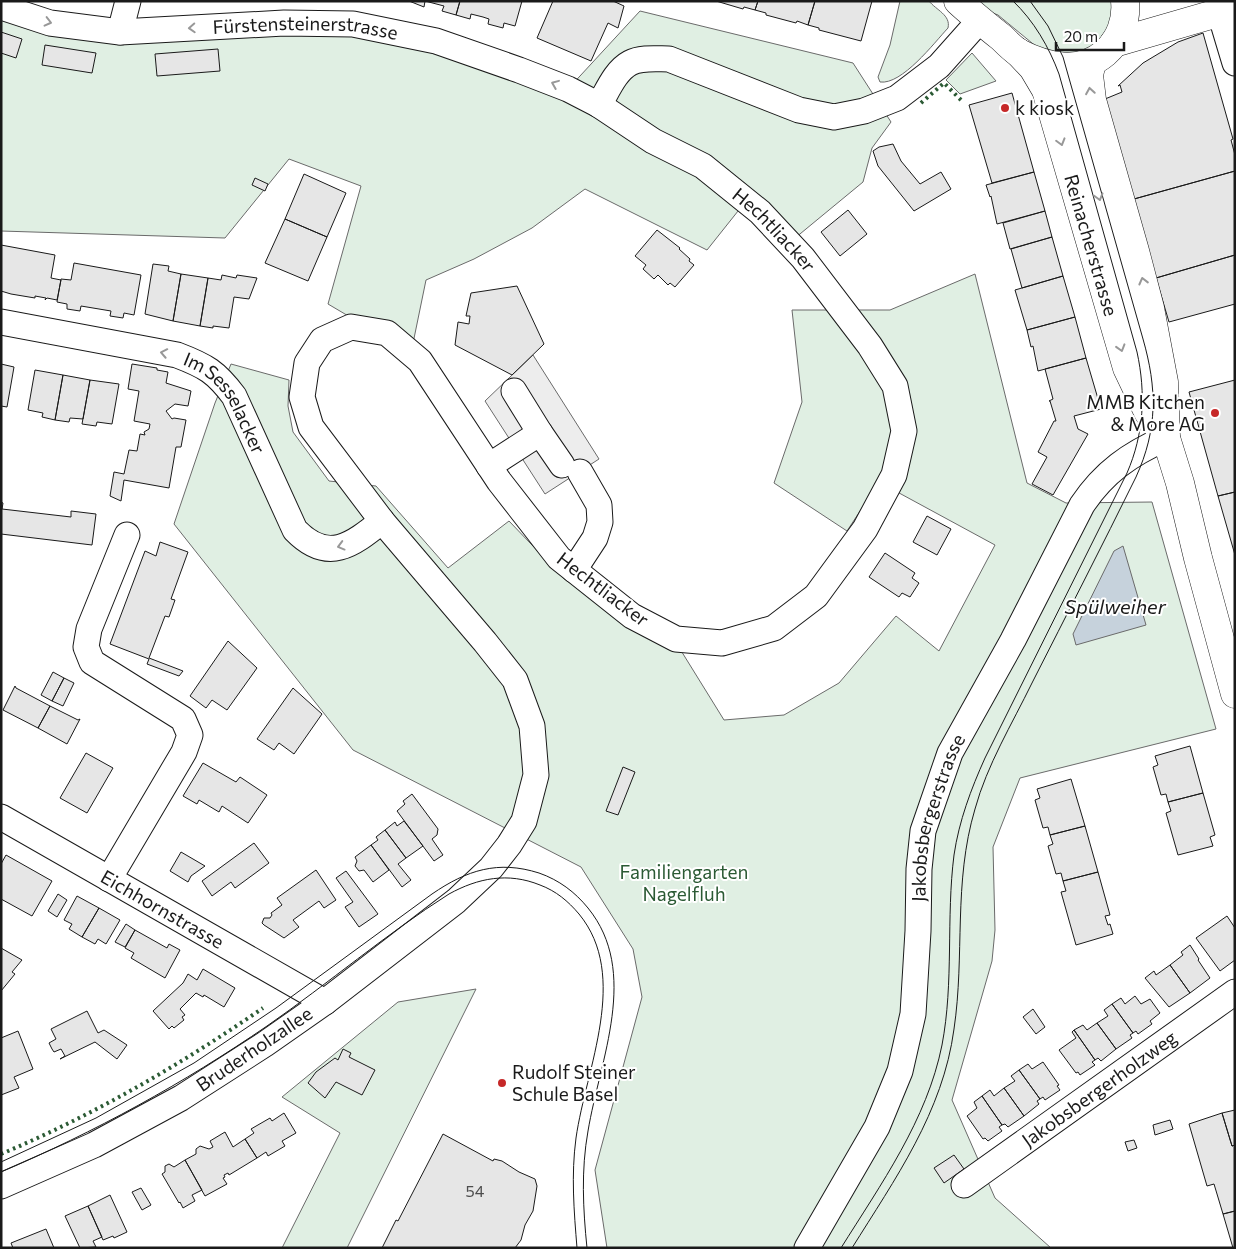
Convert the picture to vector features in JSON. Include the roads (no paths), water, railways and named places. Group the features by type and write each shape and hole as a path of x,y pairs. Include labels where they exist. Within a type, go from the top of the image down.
{"main road":[{"path":"958,1 1018,52 1061,66 1079,67 1092,62 1107,52 1114,43 1124,22 1125,1"},
{"path":"1114,43 1224,7"},
{"name":"Reinacherstrasse","path":"1018,52 1033,68 1046,90 1127,368 1148,412 1166,438"},
{"name":"Reinacherstrasse","path":"1092,62 1089,75 1092,100 1135,251 1159,355 1164,382 1166,438 1180,483 1202,575 1235,694"}],"street":[{"path":"120,32 128,1"},
{"name":"Fürstensteinerstrasse","path":"1,7 50,23 120,32 284,23 353,24 436,41 568,89 599,105"},
{"path":"1224,7 1235,63"},
{"path":"599,105 617,75 629,63 647,58 669,59 799,110 834,117 864,111 897,98 939,66 980,20"},
{"path":"1061,66 1140,345 1147,377 1148,412"},
{"name":"Hechtliacker","path":"484,876 509,845 524,821 536,775 532,726 515,680 382,521 311,427 302,397 307,363 322,340 351,327 387,333 420,361 489,466 564,562 632,616 676,639 722,643 774,628 816,596 865,529 894,475 904,431 895,386 870,346 803,258 760,212 703,166 652,141 599,105"},
{"name":"Im Sesselacker","path":"1,322 177,355 202,364 221,379 234,396 295,530 306,541 326,549 343,547 360,538 382,521"},
{"path":"514,391 540,433 570,472 599,505 600,522 595,538 564,562"},
{"path":"489,466 540,433"},
{"name":"Jakobsbergerstrasse","path":"807,1248 877,1127 900,1072 913,1014 918,930 919,869 923,831 950,753 1013,640 1082,505 1092,490 1108,473 1135,453 1166,438"},
{"path":"109,879 184,752 190,735 183,718 92,662 86,647 89,629 127,535"},
{"name":"Eichhornstrasse","path":"1,817 325,1002"},
{"name":"Bruderholzallee","path":"1,1186 94,1145 181,1098 265,1044 325,1002 456,901 484,876"},
{"name":"Jakobsbergerholzweg","path":"964,1186 1235,992"}],"water":[{"name":"Spülweiher","path":"1123,546 1146,625 1076,645 1073,634 1114,551"}],"tram line":[{"path":"841,1248 901,1151 926,1099 935,1073 946,1021 950,902 954,855 970,793 985,758 1127,473 1133,458 1140,428 1142,383 1137,352 1059,74 1051,54 1040,35 1028,17 1013,1"},
{"path":"852,1248 915,1144 939,1089 948,1059 957,1001 964,864 968,837 980,793 1001,745 1136,477 1152,425 1153,392 1148,357 1063,57 1048,26 1030,1"},
{"path":"1,1162 96,1118 194,1063 276,1008 445,886 470,873 483,870 510,867 524,869 553,879 566,887 583,902 603,933 612,960 614,988 612,1017 588,1131 584,1160 587,1248"},
{"path":"1,1172 105,1123 204,1067 267,1026 403,925 449,894 460,888 482,881 505,878 516,879 546,887 571,905 579,914 594,939 601,965 603,994 600,1023 574,1152 577,1248"}],"place":[{"name":"k kiosk","path":"1005,108"},
{"name":"MMB Kitchen & More AG","path":"1215,413"},
{"name":"Rudolf Steiner Schule Basel","path":"502,1083"}],"park label":[{"name":"Familiengarten Nagelfluh","path":"684,883"}]}
